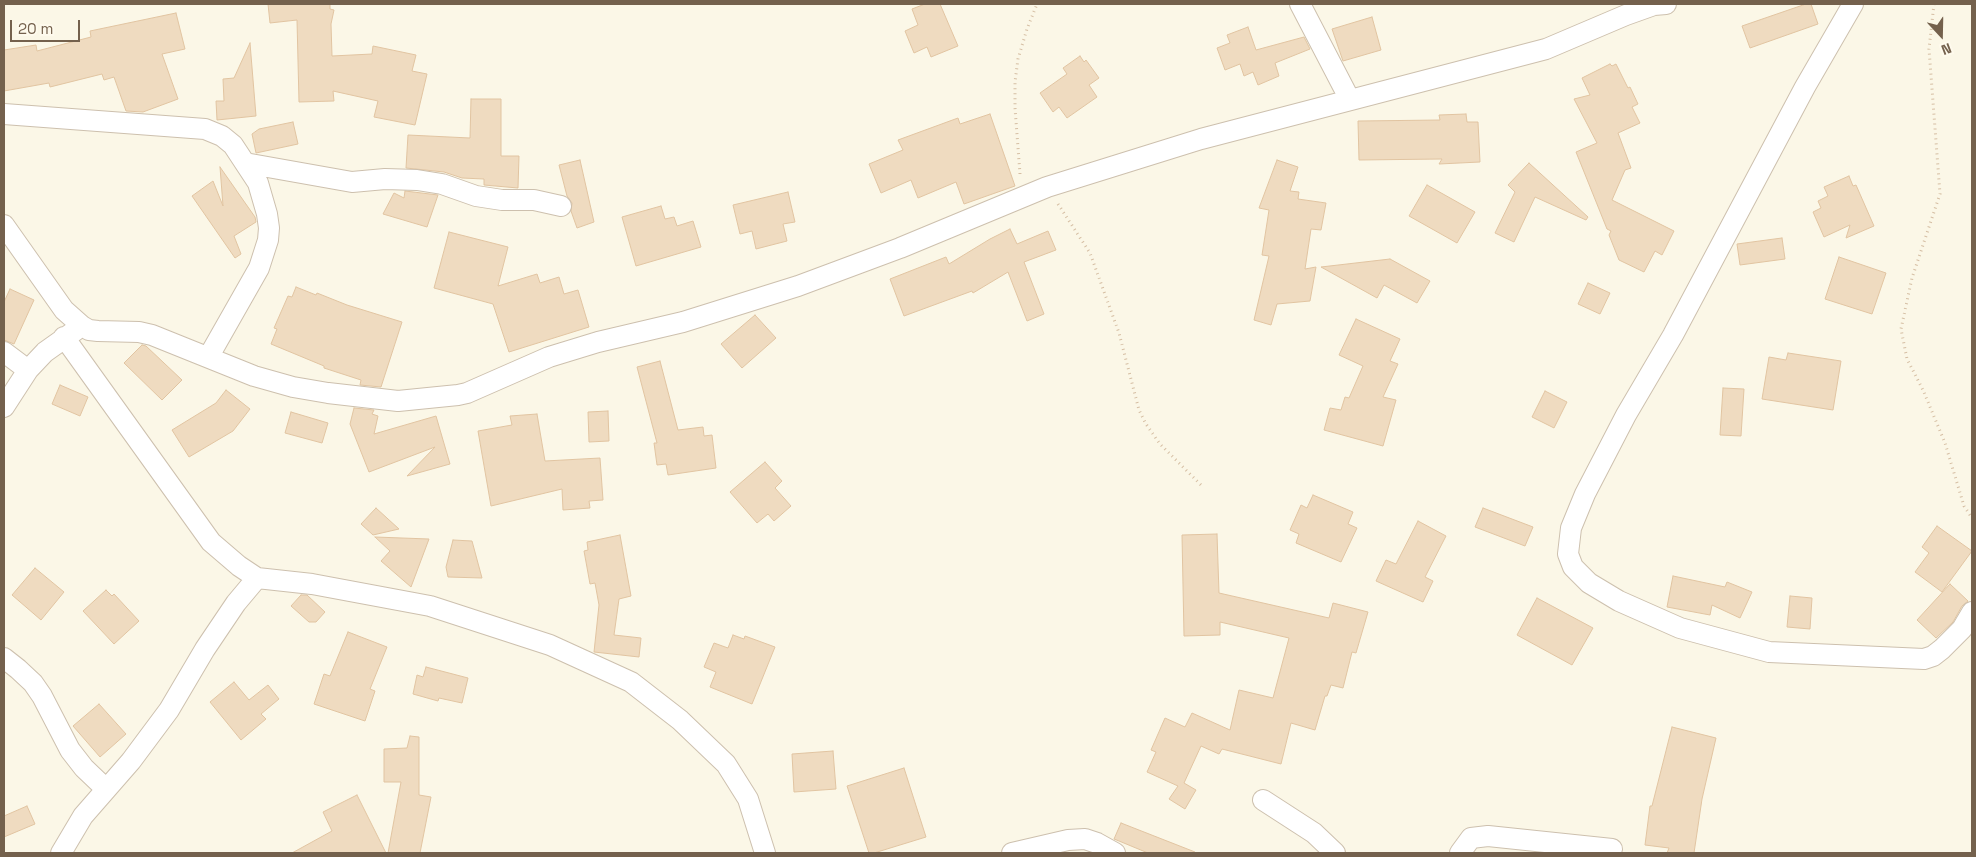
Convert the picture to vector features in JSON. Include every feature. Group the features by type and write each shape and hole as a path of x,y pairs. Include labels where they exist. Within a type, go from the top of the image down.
{"street":[{"path":"1300,4 1350,100"},
{"path":"4,225 64,310 82,326 98,331 139,332 152,335 210,356 254,376 293,387 398,401 458,395 549,357 598,342 683,322 798,286 900,248 1047,187 1200,139 1546,48 1657,4"},
{"path":"1853,4 1805,87 1585,494 1571,528 1568,554 1573,566 1589,583 1619,601 1680,628 1769,652 1924,659 1933,656 1942,649 1962,629 1972,612"},
{"path":"4,114 205,129 222,136 233,145 258,183 267,214 268,240 260,268 210,356"},
{"path":"245,162 352,182 385,179 417,180 442,184 476,196 502,200 534,200 561,206"},
{"path":"4,407 28,370 45,352 82,326"},
{"path":"64,337 211,542 239,566 257,578 312,584 430,606 550,645 631,682 680,720 726,764 748,799 764,853"},
{"path":"4,352 28,370"},
{"path":"61,853 83,816 131,760 169,710 204,649 236,603 257,578"},
{"path":"4,658 33,683 42,696 70,750 84,768 106,789"},
{"path":"1263,800 1314,833 1334,853"},
{"path":"1460,853 1471,838 1488,836 1612,849"},
{"path":"1012,853 1068,840 1085,839 1115,853"}],"path":[{"path":"1022,198 1015,108 1015,82 1018,59 1027,29 1038,4"},
{"path":"1934,4 1929,49 1940,194 1912,278 1902,329 1908,359 1945,443 1964,506 1972,518"},
{"path":"1047,187 1090,253 1119,334 1139,410 1146,424 1160,444 1203,487"}],"building":[{"path":"268,4 330,4 330,9 334,10 331,24 332,56 372,54 373,46 416,55 412,71 427,74 415,125 374,117 378,101 333,91 334,101 299,102 297,20 270,23"},
{"path":"925,4 940,4 958,46 931,57 927,47 914,53 905,31 918,25 912,9"},
{"path":"1806,4 1811,4 1818,24 1750,48 1742,26"},
{"path":"176,13 185,49 162,54 178,99 143,112 126,111 114,77 104,80 102,74 50,87 49,83 4,91 4,50 36,45 37,51 91,37 90,31"},
{"path":"1372,17 1381,50 1343,61 1332,29"},
{"path":"1248,27 1256,50 1304,37 1310,49 1275,63 1279,76 1258,85 1253,72 1244,76 1240,64 1225,70 1217,48 1230,43 1227,35"},
{"path":"250,43 256,116 217,120 216,101 224,101 223,79 234,78"},
{"path":"1080,56 1084,62 1086,60 1099,78 1089,85 1097,97 1067,118 1059,107 1053,112 1040,93 1067,74 1063,68"},
{"path":"1610,64 1612,66 1616,64 1628,88 1630,87 1638,104 1632,107 1640,123 1618,133 1631,168 1625,170 1612,200 1674,231 1662,255 1655,251 1644,272 1619,260 1609,235 1611,231 1607,229 1576,152 1597,143 1574,99 1590,95 1582,78"},
{"path":"471,99 501,99 501,156 519,156 518,188 484,185 484,179 462,178 444,172 406,168 408,135 470,138"},
{"path":"990,114 1015,186 964,204 956,182 918,198 911,180 881,193 869,164 903,150 898,140 958,118 960,124"},
{"path":"1466,114 1467,122 1478,122 1480,162 1439,164 1442,159 1359,160 1358,121 1440,120 1439,115"},
{"path":"293,122 298,144 256,153 252,134 259,129"},
{"path":"580,160 594,222 577,228 571,211 572,203 567,196 559,165"},
{"path":"1277,160 1298,167 1290,191 1299,192 1298,199 1326,203 1321,230 1311,229 1305,269 1316,267 1310,301 1277,304 1271,325 1254,320 1269,256 1262,255 1269,210 1259,208"},
{"path":"1529,163 1588,217 1586,220 1535,197 1514,242 1495,233 1515,192 1508,185"},
{"path":"220,167 255,217 256,222 234,236 241,254 235,258 192,196 213,181 223,206"},
{"path":"1849,176 1853,186 1856,185 1874,226 1846,238 1850,225 1824,237 1813,212 1821,208 1818,201 1828,196 1824,187"},
{"path":"1427,185 1475,212 1457,243 1409,216"},
{"path":"405,191 438,195 427,227 383,214 394,193 404,198"},
{"path":"788,192 795,222 783,224 787,241 756,249 752,231 740,234 733,205"},
{"path":"661,206 665,219 674,217 677,226 693,221 701,247 636,266 622,217"},
{"path":"1010,229 1017,244 1048,231 1056,250 1024,262 1044,314 1027,321 1008,272 973,293 972,291 904,316 890,279 946,257 949,264"},
{"path":"449,232 508,247 498,286 537,274 540,283 559,277 564,294 578,290 589,327 509,352 493,304 434,288"},
{"path":"1782,238 1785,259 1740,265 1737,244"},
{"path":"1839,257 1886,273 1872,314 1825,299"},
{"path":"1390,259 1430,281 1417,303 1384,285 1377,298 1321,267"},
{"path":"1588,283 1610,293 1600,314 1578,304"},
{"path":"296,287 402,322 381,387 360,385 361,380 324,368 324,366 271,344 277,329 274,328 288,296 292,297"},
{"path":"10,289 34,300 14,344 4,340 4,302"},
{"path":"755,315 776,338 742,368 721,344"},
{"path":"1356,319 1400,339 1390,361 1398,364 1383,397 1396,400 1383,446 1324,430 1330,408 1341,410 1345,397 1349,398 1363,366 1339,355"},
{"path":"142,345 146,346 182,380 162,400 124,363"},
{"path":"1788,353 1841,361 1833,410 1762,399 1769,357 1786,360"},
{"path":"660,361 678,430 703,427 704,436 712,435 716,468 668,475 666,464 657,465 654,443 657,443 637,367"},
{"path":"60,385 88,397 80,416 52,404"},
{"path":"1723,388 1744,389 1741,436 1720,435"},
{"path":"226,390 250,409 233,431 189,457 172,430 216,403"},
{"path":"1545,391 1567,402 1554,428 1532,417"},
{"path":"354,408 374,410 372,414 378,416 374,434 436,416 450,464 407,476 435,447 369,472 350,424"},
{"path":"608,411 609,441 589,442 588,412"},
{"path":"291,412 328,423 322,443 285,433"},
{"path":"537,414 545,461 600,458 603,500 589,501 590,508 563,510 562,489 491,506 478,431 512,425 510,416"},
{"path":"765,462 782,481 775,488 791,506 774,521 768,514 757,523 730,492"},
{"path":"1313,495 1353,512 1348,524 1357,528 1341,562 1296,543 1299,534 1290,530 1301,505 1307,508"},
{"path":"376,508 399,529 373,535 361,524"},
{"path":"1483,508 1533,527 1525,546 1475,527"},
{"path":"1418,521 1446,536 1425,577 1433,581 1423,602 1376,581 1386,560 1396,564"},
{"path":"1937,526 1972,551 1942,592 1915,572 1929,553 1922,547"},
{"path":"1217,534 1219,593 1329,618 1333,603 1368,612 1356,653 1352,652 1343,688 1331,685 1327,696 1325,696 1315,730 1291,723 1281,764 1222,749 1219,754 1201,746 1184,783 1196,790 1185,809 1169,799 1178,786 1147,772 1156,752 1151,750 1165,718 1185,727 1192,713 1230,730 1239,690 1273,698 1289,638 1220,622 1220,635 1184,636 1182,535"},
{"path":"620,535 631,596 619,599 614,635 641,638 639,657 594,652 599,605 595,583 590,584 584,551 588,550 587,542"},
{"path":"375,537 429,539 411,587 381,561 390,551"},
{"path":"453,540 472,541 482,578 448,577 446,567"},
{"path":"35,568 64,592 41,620 12,595"},
{"path":"1673,576 1725,587 1727,582 1752,592 1740,618 1712,605 1710,615 1667,607"},
{"path":"1950,584 1968,601 1962,606 1953,622 1936,638 1917,620"},
{"path":"106,590 112,596 114,594 139,621 114,644 83,611"},
{"path":"301,595 307,595 325,612 316,622 309,622 291,606"},
{"path":"1790,596 1812,598 1810,629 1787,627"},
{"path":"1537,598 1593,628 1572,665 1517,635"},
{"path":"348,632 387,647 370,689 375,691 365,721 314,704 324,674 330,676"},
{"path":"733,635 744,639 745,636 775,647 752,704 710,687 716,672 704,667 714,643 728,648"},
{"path":"426,667 468,678 462,703 439,698 438,701 413,694 417,675 423,677"},
{"path":"234,682 249,700 268,685 279,699 261,714 266,719 241,740 210,702"},
{"path":"99,704 126,734 100,757 73,726"},
{"path":"1672,727 1716,738 1702,799 1694,853 1667,853 1669,848 1645,845 1650,806 1652,806"},
{"path":"410,736 419,737 419,795 431,797 420,853 388,853 401,782 384,782 384,749 407,748"},
{"path":"833,751 836,789 794,792 792,754"},
{"path":"904,768 926,837 869,853 847,786"},
{"path":"357,795 386,853 292,853 332,831 323,812"},
{"path":"27,806 35,824 4,837 4,816"},
{"path":"1121,823 1195,852 1148,853 1114,839"}]}
